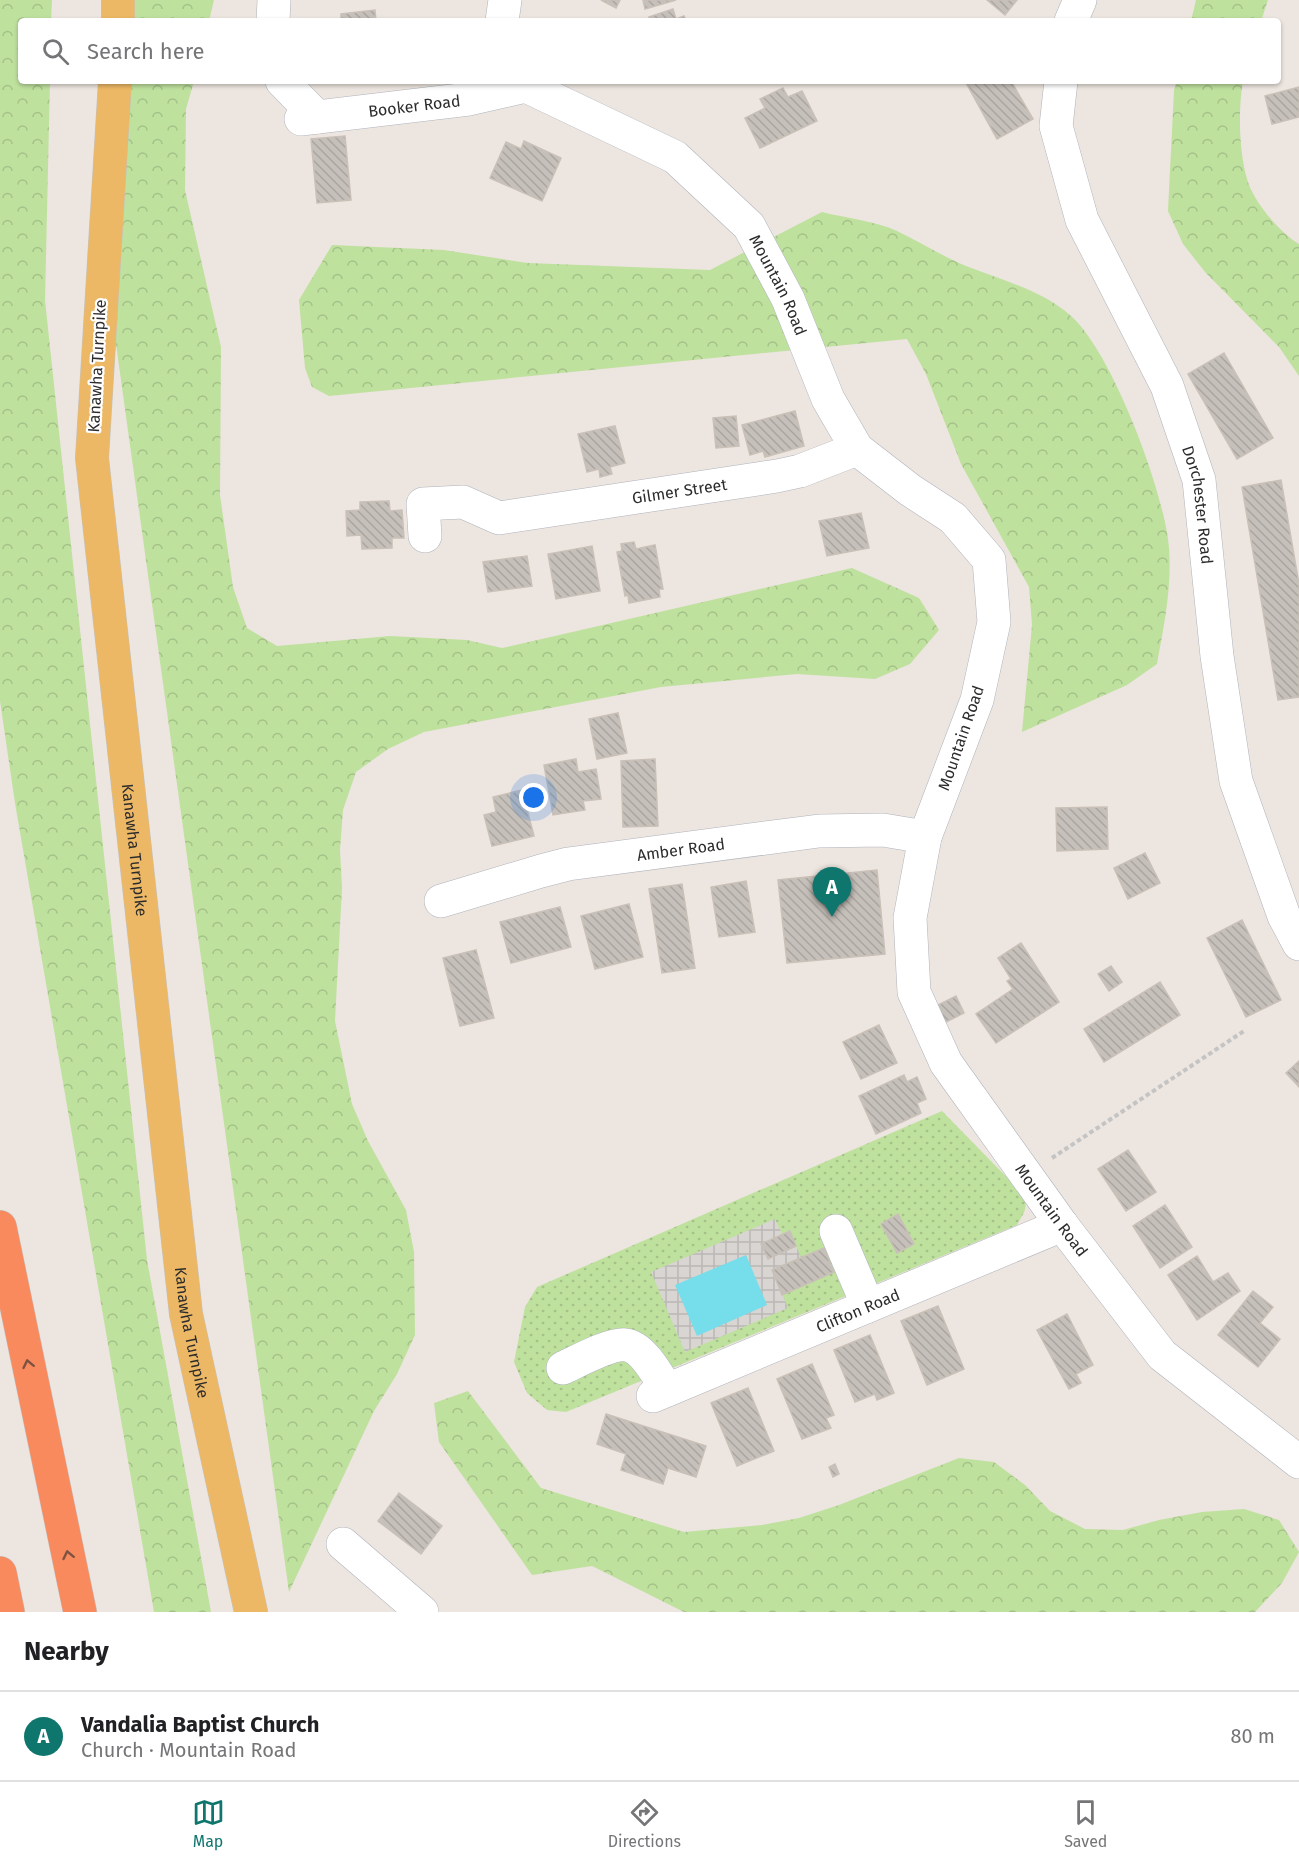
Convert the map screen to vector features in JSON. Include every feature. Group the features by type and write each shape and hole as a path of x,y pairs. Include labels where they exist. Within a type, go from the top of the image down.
{"highway":[{"path":"0,1227 80,1612"},
{"path":"0,1573 8,1612"}],"main road":[{"path":"118,0 118,18"},
{"name":"Kanawha Turnpike","path":"115,84 92,458 186,1314 251,1612"}],"street":[{"path":"273,18 274,0"},
{"path":"503,18 506,0"},
{"path":"1072,18 1080,0"},
{"name":"Booker Road","path":"284,84 309,118 469,99 524,84"},
{"name":"Mountain Road","path":"524,84 675,157 749,226 788,299 828,399 857,449 910,490 952,518 989,560 994,622 977,700 925,837 910,918 914,992 946,1063 1062,1225 1162,1355 1299,1462"},
{"name":"Dorchester Road","path":"1061,84 1056,126 1082,220 1167,386 1199,480 1217,656 1236,781 1284,916 1299,944"},
{"name":"Gilmer Street","path":"425,536 423,504 463,502 499,518 777,476 800,471 857,449"},
{"name":"Amber Road","path":"441,901 568,864 808,832 883,830 925,837"},
{"name":"Clifton Road","path":"563,1368 615,1346 627,1345 638,1351 655,1370 660,1393 1062,1225"},
{"path":"836,1231 868,1306"},
{"path":"342,1544 422,1612"}],"path":[{"path":"1026,1175 1244,1030"}],"green space":[{"path":"0,0 52,0 51,18 18,18 18,84 50,84 45,300 147,1260 211,1612 154,1612 15,803 0,701"},
{"path":"133,0 214,0 210,18 132,18"},
{"path":"1196,0 1268,0 1262,18 1192,18"},
{"path":"128,84 193,84 186,109 185,190 221,347 220,495 233,587 247,628 277,646 390,636 467,640 502,648 852,568 919,598 939,630 910,664 875,679 797,674 661,687 424,732 388,749 356,772 343,810 340,850 342,888 335,1021 352,1104 368,1141 406,1210 414,1252 415,1335 397,1374 374,1411 289,1592 115,337"},
{"path":"1176,84 1243,84 1240,130 1242,156 1250,188 1268,215 1283,232 1299,244 1299,376 1279,347 1205,272 1183,244 1168,211"},
{"path":"822,212 889,228 966,266 1034,292 1060,307 1087,334 1103,360 1134,425 1158,494 1169,548 1170,563 1165,621 1157,664 1127,685 1022,732 1032,625 1029,587 961,464 926,374 907,339 329,396 312,387 305,368 299,300 332,245 444,250 528,263 710,270"},
{"path":"942,1111 1025,1196 1025,1208 1017,1225 566,1412 547,1410 527,1393 514,1362 525,1307 537,1287"},
{"path":"468,1391 541,1488 684,1532 762,1525 799,1518 839,1505 959,1458 994,1462 1025,1485 1050,1511 1085,1529 1123,1530 1202,1512 1244,1509 1279,1520 1299,1552 1282,1583 1255,1612 684,1612 592,1566 532,1575 439,1442 434,1403"}],"shaded area":[{"path":"775,1219 782,1234 762,1244 768,1258 796,1246 801,1257 772,1270 788,1308 685,1352 651,1272"}],"water":[{"path":"746,1255 767,1305 697,1336 675,1285"}],"building":[{"path":"601,0 620,0 616,8"},
{"path":"643,0 676,0 645,9"},
{"path":"987,0 1017,0 1005,15"},
{"path":"673,9 676,18 649,18"},
{"path":"375,10 376,18 341,18 341,14"},
{"path":"967,84 1013,84 1033,119 997,139"},
{"path":"1299,87 1299,117 1272,124 1265,96"},
{"path":"783,88 788,97 802,91 817,121 760,148 745,118 765,108 760,99"},
{"path":"345,136 351,200 317,203 311,139"},
{"path":"524,141 561,158 542,201 490,178 506,142 521,149"},
{"path":"1224,353 1273,438 1237,459 1188,374"},
{"path":"795,411 804,446 765,457 763,451 750,455 742,425"},
{"path":"736,416 739,446 716,448 713,418"},
{"path":"615,426 625,463 610,467 612,474 600,477 599,469 587,472 578,434"},
{"path":"1281,480 1299,584 1299,697 1278,700 1242,487"},
{"path":"389,501 390,511 402,510 404,538 392,538 392,548 362,549 361,535 347,536 346,511 360,510 360,502"},
{"path":"861,513 869,548 827,556 819,521"},
{"path":"634,542 636,549 655,545 663,589 659,589 660,597 629,603 628,595 625,596 617,552 622,551 621,544"},
{"path":"592,546 600,591 556,599 548,554"},
{"path":"527,556 532,586 488,592 483,562"},
{"path":"618,713 627,753 597,759 589,719"},
{"path":"576,759 578,772 596,769 601,799 583,801 585,810 553,815 544,765"},
{"path":"655,759 658,826 623,827 621,761"},
{"path":"522,790 534,836 492,846 484,815 496,812 493,797"},
{"path":"1107,807 1108,849 1057,851 1056,808"},
{"path":"1145,853 1160,883 1128,899 1114,868"},
{"path":"877,870 885,954 787,963 778,880"},
{"path":"746,881 755,932 719,937 711,887"},
{"path":"682,884 695,968 662,973 649,889"},
{"path":"629,904 643,957 595,969 581,916"},
{"path":"560,907 571,947 511,963 500,922"},
{"path":"1242,920 1281,1000 1246,1017 1207,938"},
{"path":"1021,943 1059,1002 996,1043 976,1014 1013,989 1007,981 1011,979 998,958"},
{"path":"476,950 494,1018 460,1026 443,958"},
{"path":"1111,966 1122,982 1109,991 1098,974"},
{"path":"1160,982 1180,1015 1104,1062 1084,1029"},
{"path":"956,996 964,1013 940,1025 932,1008"},
{"path":"879,1025 897,1063 861,1079 843,1042"},
{"path":"1299,1061 1299,1087 1286,1073"},
{"path":"904,1075 907,1082 917,1077 926,1099 917,1103 921,1113 876,1134 859,1096"},
{"path":"1128,1150 1156,1192 1126,1211 1098,1169"},
{"path":"1165,1205 1192,1247 1160,1268 1133,1226"},
{"path":"898,1214 914,1244 897,1253 881,1224"},
{"path":"790,1231 796,1246 768,1259 761,1244"},
{"path":"824,1248 834,1272 782,1295 772,1270"},
{"path":"1197,1256 1213,1282 1228,1273 1240,1291 1197,1320 1168,1275"},
{"path":"1253,1291 1273,1307 1260,1323 1280,1339 1258,1367 1218,1335"},
{"path":"938,1306 964,1369 927,1385 901,1321"},
{"path":"1067,1314 1093,1365 1076,1374 1081,1383 1069,1389 1037,1330"},
{"path":"870,1335 894,1393 877,1400 875,1394 855,1402 834,1350"},
{"path":"812,1364 834,1415 826,1418 831,1428 802,1439 777,1379"},
{"path":"748,1388 774,1451 737,1466 711,1403"},
{"path":"606,1414 706,1446 696,1477 668,1468 663,1484 621,1470 626,1454 597,1444"},
{"path":"835,1464 839,1474 833,1477 829,1467"},
{"path":"399,1493 442,1526 421,1554 378,1521"}],"place":[{"name":"Vandalia Baptist Church","path":"832,917"}]}
